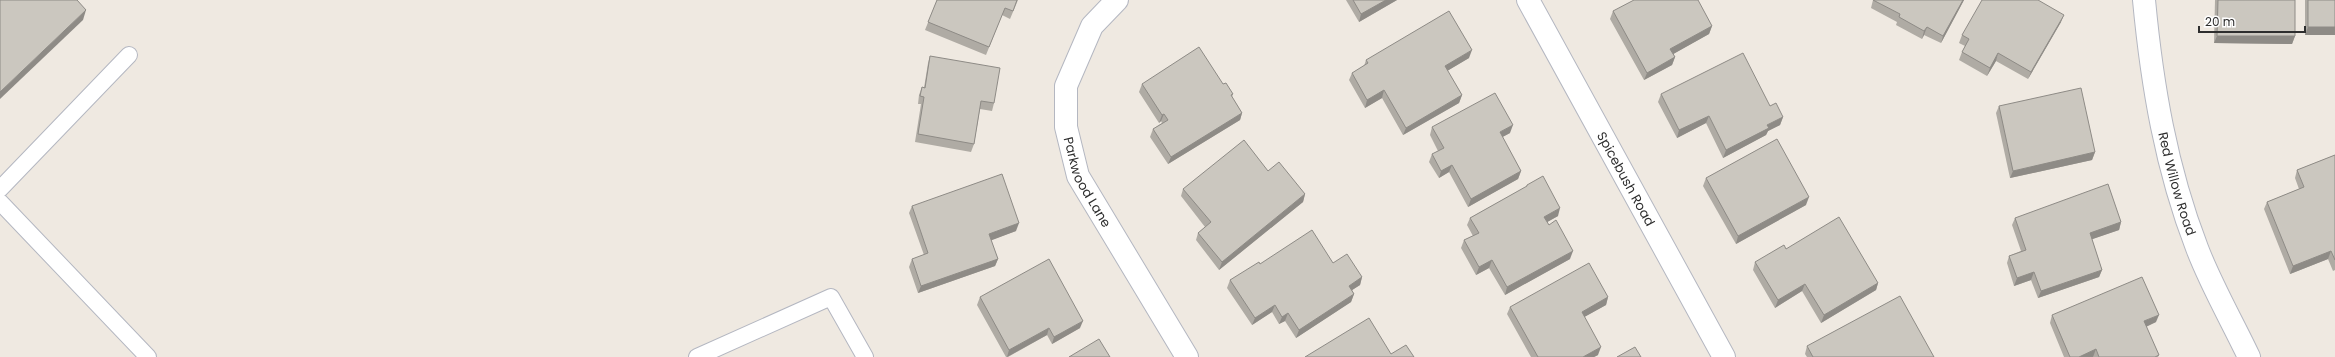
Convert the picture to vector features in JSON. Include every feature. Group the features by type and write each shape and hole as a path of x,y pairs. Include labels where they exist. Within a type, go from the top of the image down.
{"street":[{"name":"Parkwood Lane","path":"1117,0 1092,26 1066,86 1066,127 1078,176 1188,357"},
{"name":"Spicebush Road","path":"1528,0 1724,357"},
{"name":"Red Willow Road","path":"2144,0 2150,58 2165,149 2197,248 2249,357"}],"lane":[{"path":"0,189 129,55"},
{"path":"0,202 148,357"},
{"path":"697,357 831,297 865,357"}],"building":[{"path":"0,0 77,0 86,10 0,92"},
{"path":"937,0 1017,0 1013,11 1005,8 989,47 928,22"},
{"path":"1353,0 1386,0 1361,14"},
{"path":"1634,0 1698,0 1712,26 1670,49 1675,57 1647,73 1613,11"},
{"path":"1873,0 1963,0 1943,36 1927,27 1924,31 1899,17 1900,14"},
{"path":"1982,0 2038,0 2064,15 2031,72 1998,53 1990,68 1962,52 1969,39 1962,35"},
{"path":"2218,0 2295,0 2295,36 2217,36"},
{"path":"2308,0 2335,0 2335,27 2308,27"},
{"path":"1449,11 1472,50 1445,66 1462,95 1406,128 1384,90 1367,100 1352,73 1368,63 1366,60"},
{"path":"1199,47 1223,84 1226,83 1233,94 1231,95 1242,113 1171,157 1153,129 1168,120 1164,114 1162,115 1142,84"},
{"path":"1743,53 1770,106 1776,103 1783,117 1767,125 1769,128 1726,150 1709,116 1679,130 1661,94"},
{"path":"930,56 1000,68 994,103 981,101 974,144 918,134 924,97 920,96 922,87 925,88"},
{"path":"2081,88 2095,152 2013,171 1999,106"},
{"path":"1495,93 1513,125 1500,132 1521,171 1471,199 1452,165 1441,171 1432,154 1444,148 1432,127"},
{"path":"1777,139 1809,197 1738,236 1706,178"},
{"path":"1244,140 1268,171 1279,162 1305,194 1222,262 1198,233 1211,222 1183,189"},
{"path":"2335,155 2335,260 2331,251 2293,266 2267,202 2304,187 2297,170"},
{"path":"1002,174 1019,223 989,234 998,259 921,286 912,259 928,253 912,206"},
{"path":"1543,176 1560,208 1544,217 1549,225 1556,220 1573,251 1507,287 1492,260 1479,267 1464,240 1479,233 1470,218"},
{"path":"2108,184 2121,222 2090,233 2102,270 2041,291 2034,272 2017,278 2009,256 2026,250 2015,218"},
{"path":"1839,217 1878,283 1824,315 1805,284 1778,300 1755,262 1784,245 1786,249"},
{"path":"1312,230 1333,263 1347,254 1362,277 1349,286 1354,294 1299,330 1288,313 1282,317 1275,305 1255,318 1230,280 1259,262 1260,264"},
{"path":"1049,259 1083,321 1054,337 1049,328 1009,350 980,297"},
{"path":"1589,263 1608,297 1582,312 1601,347 1583,357 1538,357 1510,307"},
{"path":"2142,277 2159,315 2144,321 2159,355 2155,357 2099,357 2096,349 2079,357 2070,357 2052,315"},
{"path":"1900,296 1934,357 1813,357 1807,346"},
{"path":"1369,318 1391,354 1406,345 1414,357 1305,357"},
{"path":"1099,339 1110,357 1069,357"},
{"path":"1635,347 1641,357 1617,357"}]}
